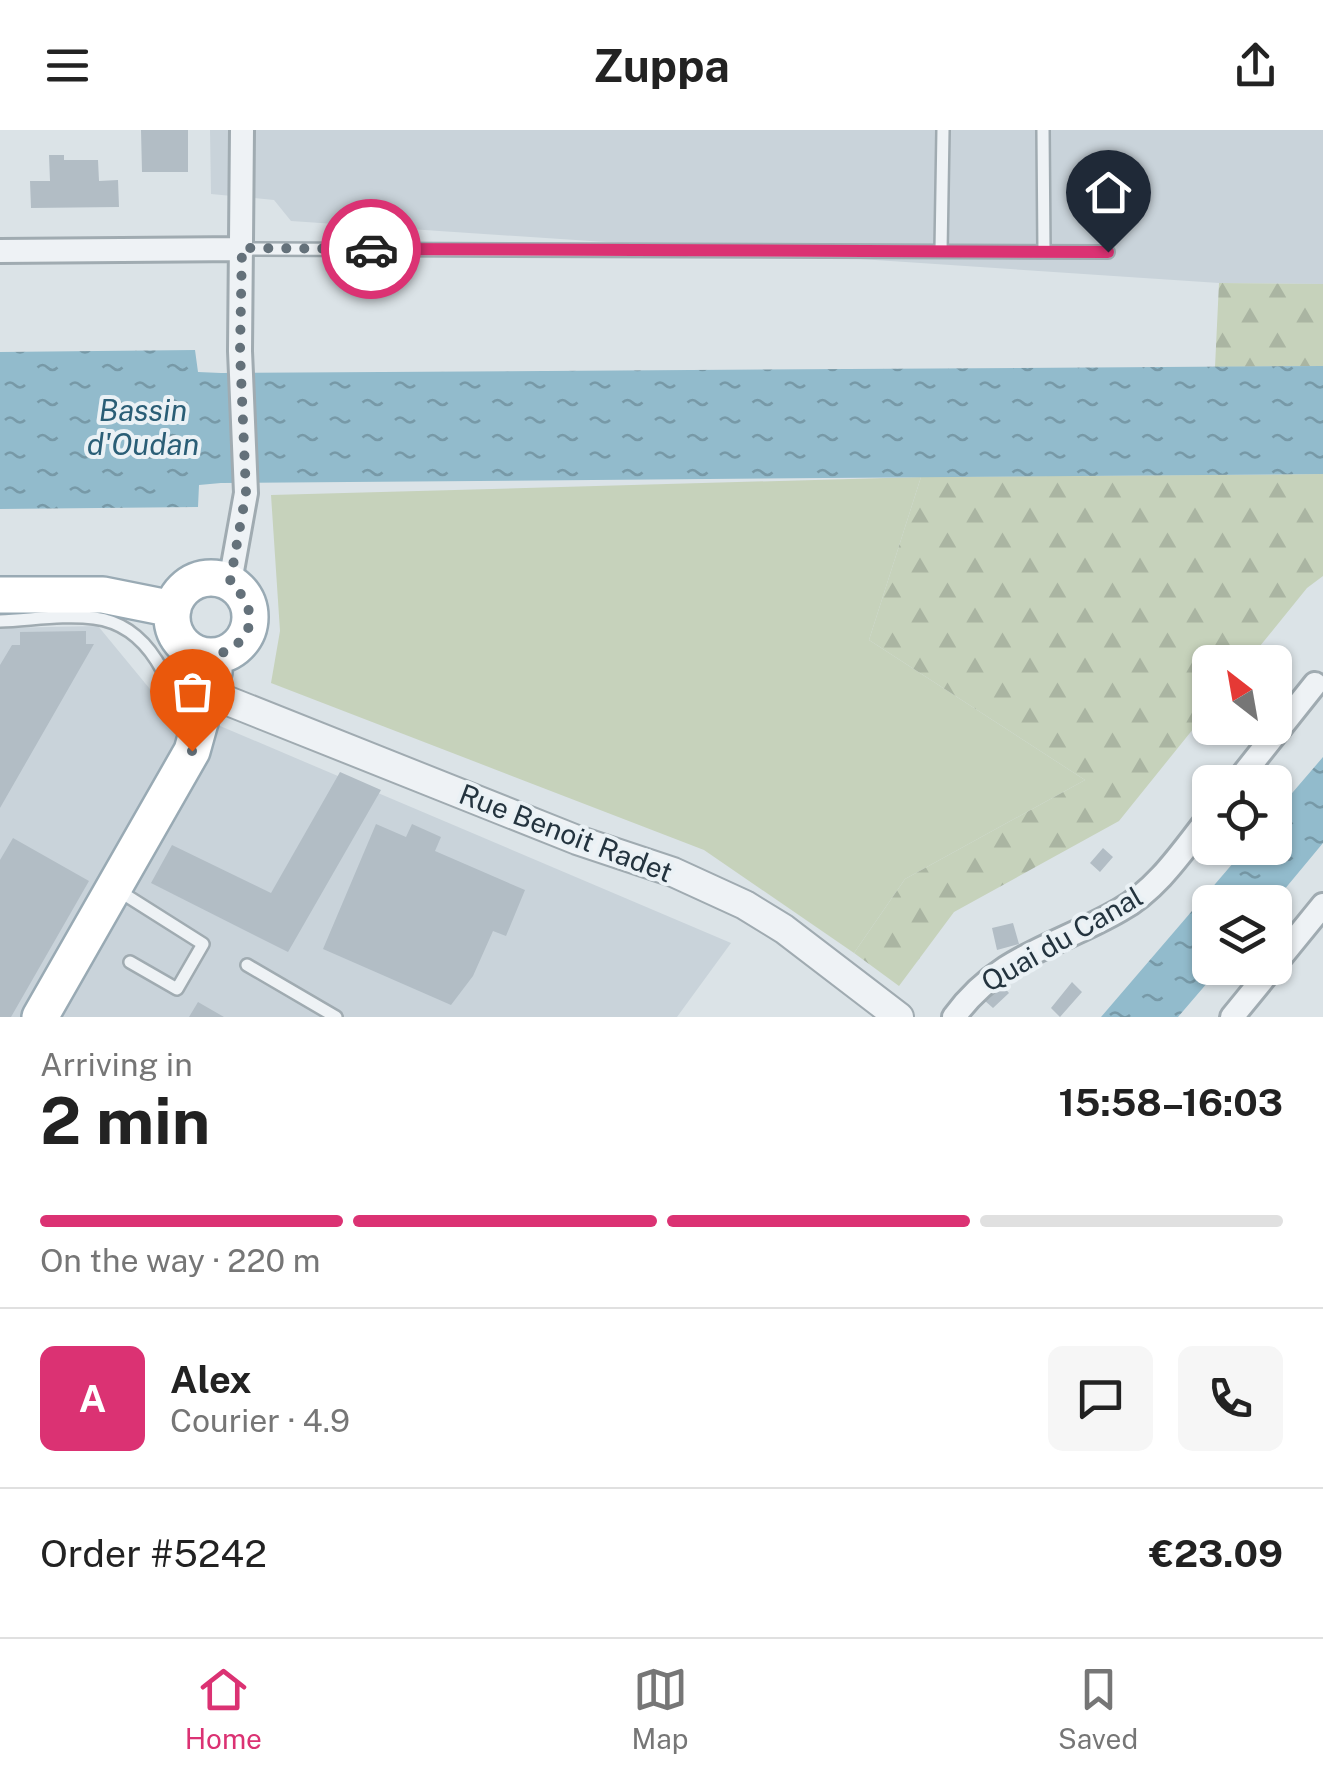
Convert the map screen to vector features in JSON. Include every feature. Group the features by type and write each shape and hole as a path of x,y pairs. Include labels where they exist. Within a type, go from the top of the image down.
{"main road":[{"path":"212,577 230,582 245,596 251,615 246,635 233,650 214,656 196,653 182,643 173,627 173,609 180,592 194,581 212,577"},
{"path":"0,595 103,594 173,609"},
{"path":"40,1017 192,751 214,656"}],"street":[{"path":"230,582 246,493 240,351 242,130"},
{"path":"0,251 242,248"},
{"path":"1251,765 1315,684"},
{"name":"Rue Benoit Radet","path":"208,693 578,840 673,872 745,905 784,929 899,1017"},
{"name":"Quai du Canal","path":"954,1017 973,991 1024,956 1122,910 1152,888 1192,838"},
{"path":"1292,944 1323,905"},
{"path":"1232,1017 1258,985"}],"lane":[{"path":"941,251 943,130"},
{"path":"1043,130 1044,251"},
{"path":"242,248 1108,252"},
{"path":"0,621 95,618 119,627 144,646 165,671 192,751"},
{"path":"112,886 202,944 178,990 130,962"},
{"path":"248,966 330,1016"}],"shaded area":[{"path":"210,130 1323,130 1323,284 1219,283 291,221 274,200 211,194"},
{"path":"98,626 159,700 731,943 677,1017 0,1017 0,628"}],"green space":[{"path":"1219,283 1323,284 1323,366 1215,367"},
{"path":"1323,474 1323,576 1307,588 1261,645 1192,645 1192,730 1119,821 954,912 899,986 854,953 905,879 1085,780 869,640 921,477"},
{"path":"921,477 869,640 1085,780 905,879 854,953 704,850 271,683 280,631 271,495"}],"water":[{"name":"Bassin d'Oudan","path":"195,350 198,372 221,373 1323,366 1323,474 221,483 199,485 198,507 0,509 0,352"},
{"path":"1323,757 1323,843 1288,885 1214,885 1231,865 1292,865 1292,793"},
{"path":"1192,911 1192,985 1205,985 1178,1017 1101,1017"}],"building":[{"path":"141,130 188,130 188,172 142,172"},
{"path":"49,155 64,155 64,160 98,160 99,181 118,180 119,207 31,208 30,181 50,181"},
{"path":"86,631 86,644 94,644 0,808 0,665 12,645 20,645 20,632"},
{"path":"340,772 381,790 288,952 151,883 172,845 271,893"},
{"path":"376,824 406,837 412,824 441,837 435,851 525,890 506,936 493,931 473,976 451,1005 323,949"},
{"path":"13,838 89,881 11,1017 0,1017 0,860"},
{"path":"1103,848 1113,857 1100,872 1090,863"},
{"path":"1013,923 1019,944 997,950 992,928"},
{"path":"1072,982 1082,992 1060,1017 1051,1008"},
{"path":"1001,984 1009,993 993,1008 984,1000"},
{"path":"198,1002 224,1017 189,1017"}],"way so far":[{"path":"192,751 214,672 214,656 233,650 246,635 251,615 245,596 230,582 246,493 240,351 242,248 371,249"}],"route":[{"path":"371,249 1108,252"}]}
